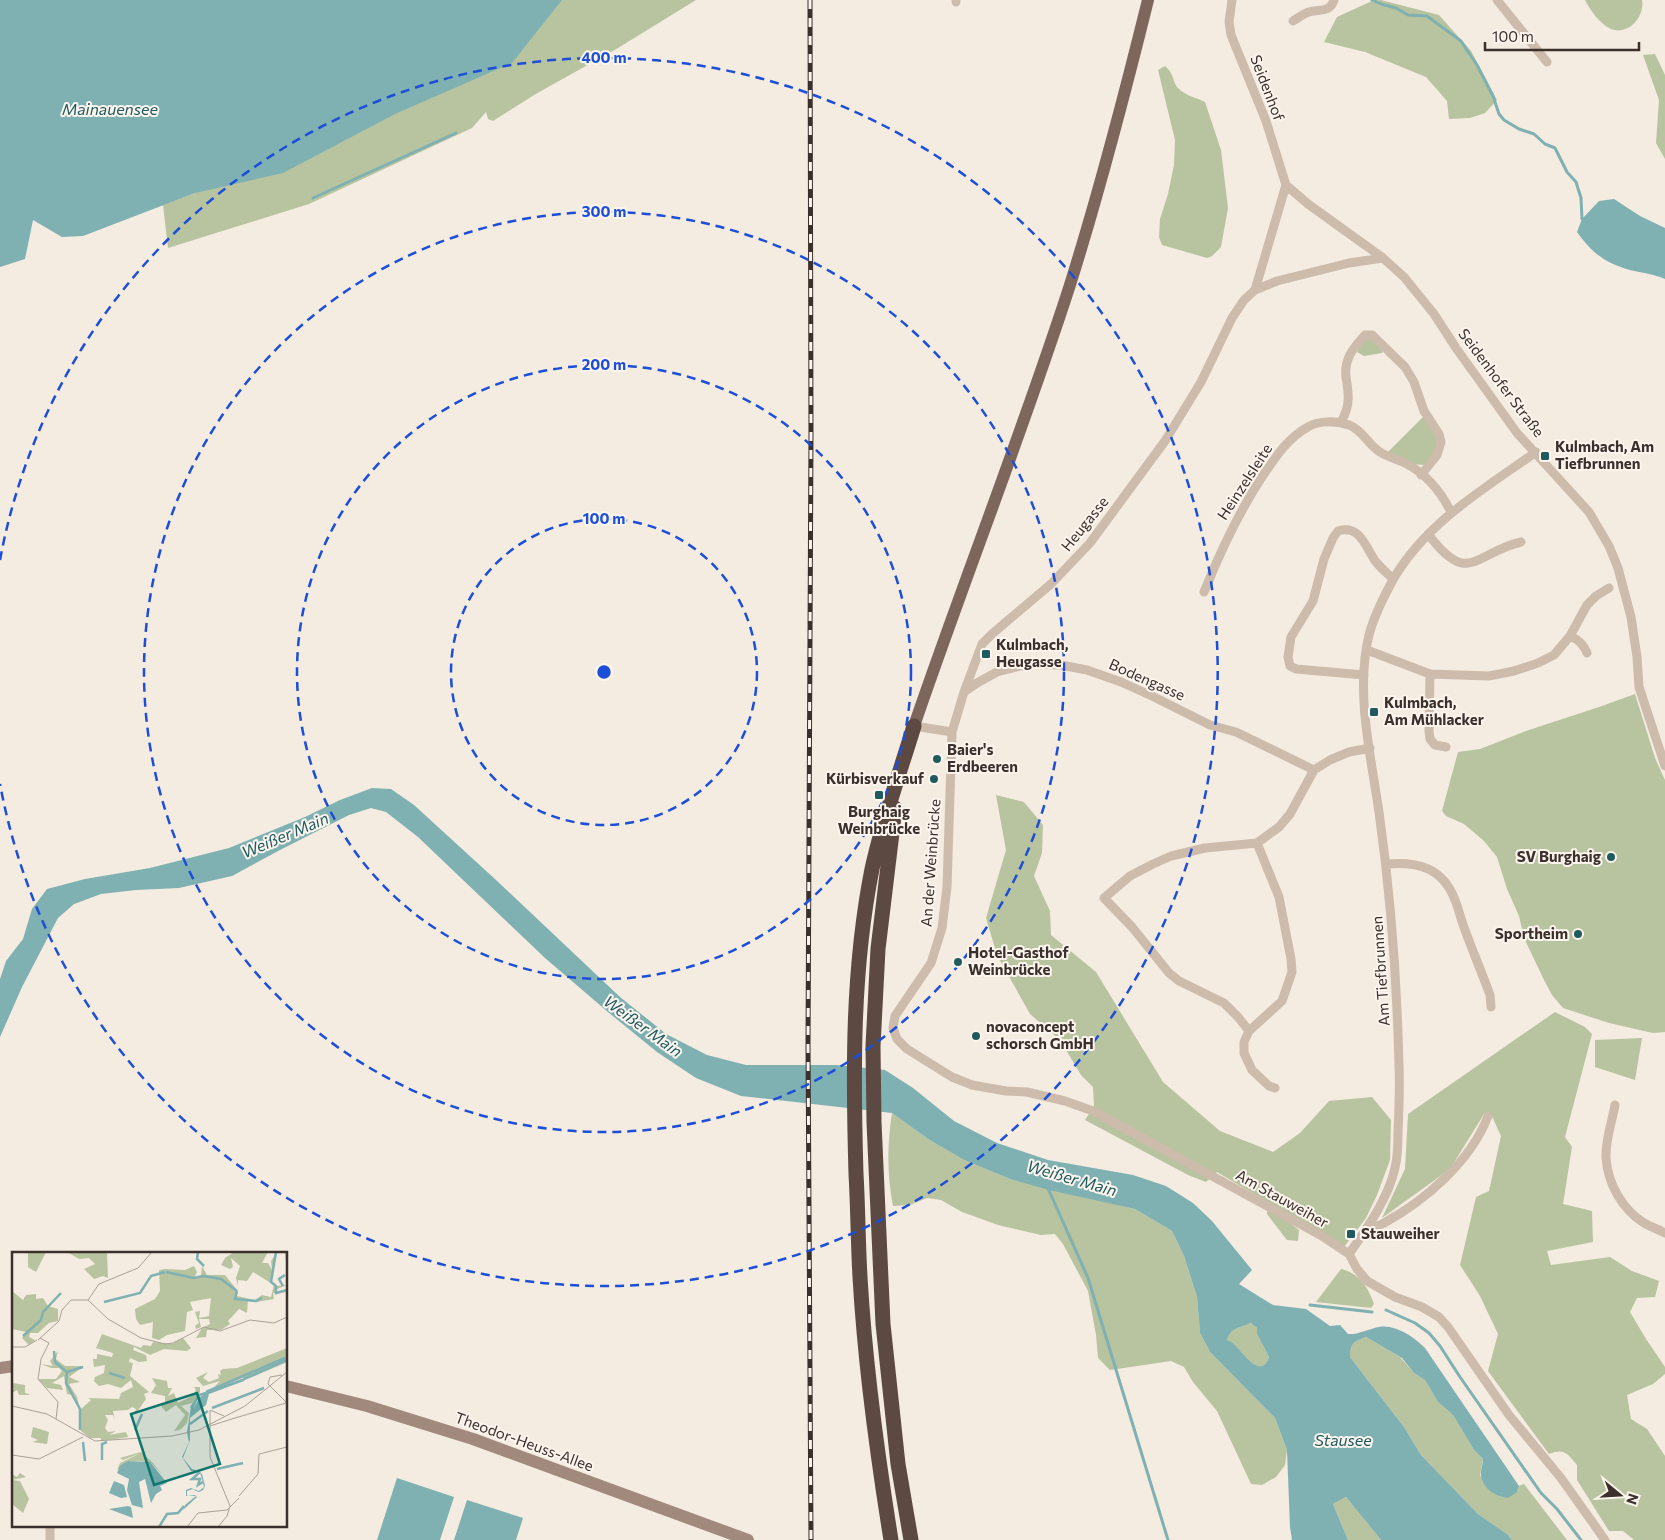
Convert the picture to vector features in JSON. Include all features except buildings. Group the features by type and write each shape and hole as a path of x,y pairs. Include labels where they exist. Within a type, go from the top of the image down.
{"highway":[{"path":"891,1540 880,1468 864,1333 860,1277 854,1045 857,974 871,877 883,828 914,726"},
{"path":"897,782 891,850 878,950 873,1046 874,1122 883,1324 898,1456 911,1540"}],"main road":[{"path":"914,726 1018,438 1069,288 1095,205 1148,0"},
{"name":"Theodor-Heuss-Allee","path":"288,1386 367,1406 472,1439 748,1540"}],"street":[{"name":"Seidenhof","path":"1232,0 1229,22 1231,35 1266,121 1286,185"},
{"path":"1294,21 1308,13 1328,9 1334,0"},
{"path":"1497,0 1547,62"},
{"path":"1255,290 1286,185 1308,204 1383,258"},
{"path":"1255,290 1277,281 1349,263 1383,258"},
{"name":"Seidenhofer Straße","path":"1383,258 1404,277 1434,314 1456,348 1517,432 1589,512 1609,546 1618,568 1631,617 1639,687 1665,766"},
{"name":"Heugasse","path":"952,732 964,692 982,644 1051,584 1090,543 1165,441 1197,390 1232,318 1244,300 1255,290"},
{"path":"1421,475 1437,455 1441,442 1439,434 1424,411 1414,382 1405,367 1372,335 1365,335 1349,355 1346,365 1349,391 1348,402 1341,423 1351,426 1380,452 1405,463 1421,475 1437,490 1451,512"},
{"name":"Heinzelsleite","path":"1204,592 1231,528 1276,456 1298,433 1309,426 1330,422 1341,423"},
{"name":"Am Tiefbrunnen","path":"1349,1254 1382,1200 1395,1169 1400,1095 1396,962 1386,864 1364,706 1364,675 1367,650 1375,618 1394,579 1407,558 1451,512 1536,452"},
{"path":"1364,675 1296,670 1290,666 1288,657 1291,638 1313,601 1324,559 1333,538 1338,532 1349,530 1358,535 1369,548 1375,561 1394,579"},
{"path":"1428,534 1452,560 1463,564 1473,563 1504,546 1521,542"},
{"path":"1367,650 1430,674 1489,676 1514,671 1554,655 1570,636 1587,605 1596,596 1609,588"},
{"path":"1570,636 1584,645 1587,653"},
{"name":"Bodengasse","path":"964,692 997,672 1020,665 1061,665 1087,670 1122,682 1210,725 1236,732 1314,770"},
{"path":"1430,674 1428,717 1430,739 1434,745 1446,747"},
{"path":"914,726 952,732"},
{"name":"An der Weinbrücke","path":"952,732 947,887 942,928 930,963 895,1016 893,1028 896,1040 952,1077 972,1085 1006,1091 1027,1092 1065,1101"},
{"path":"1249,1031 1238,1016 1224,1003 1179,981 1169,973 1132,927 1104,898 1130,876 1171,856 1205,848 1258,843 1279,827 1290,814 1314,770 1330,760 1349,752 1370,748"},
{"path":"1258,843 1279,897 1292,972 1282,1001 1249,1031 1244,1042 1244,1053 1252,1070 1269,1086 1276,1088"},
{"path":"1386,864 1409,863 1425,867 1435,873 1450,889 1490,995 1491,1006"},
{"name":"Am Stauweiher","path":"1065,1101 1093,1112 1322,1236 1349,1254 1367,1281 1395,1297 1422,1306 1432,1312 1448,1327 1509,1416 1561,1478 1605,1540"},
{"path":"1615,1105 1607,1142 1606,1158 1615,1192 1633,1215 1665,1233"},
{"path":"1366,1229 1383,1224 1421,1198 1453,1171 1482,1131 1488,1116"}],"green space":[{"path":"561,0 696,0 493,121 488,119 486,112 472,128 309,204 168,248 163,205 195,193"},
{"path":"1374,0 1381,0 1439,15 1471,51 1497,100 1485,113 1470,118 1449,119 1447,101 1426,77 1365,52 1324,42 1337,17"},
{"path":"1585,0 1642,0 1642,6 1638,18 1630,27 1618,30 1611,29 1603,24"},
{"path":"1655,54 1665,75 1665,159 1656,143 1659,100 1643,55"},
{"path":"1165,66 1181,90 1205,102 1221,150 1228,208 1221,247 1212,256 1207,258 1162,245 1159,237 1160,219 1174,165 1175,140 1158,70"},
{"path":"1365,335 1383,346 1382,353 1364,356 1357,352"},
{"path":"1425,415 1437,440 1437,445 1425,465 1410,464 1387,453"},
{"path":"1635,694 1655,758 1665,780 1665,1032 1653,1033 1609,1023 1563,1008 1552,995 1524,938 1519,916 1507,889 1497,857 1484,841 1464,824 1446,816 1442,811 1458,752 1480,749 1526,731"},
{"path":"996,795 1024,802 1043,825 1042,853 1034,876 1050,911 1051,935 1096,972 1163,1082 1220,1131 1273,1152 1300,1133 1329,1101 1372,1097 1391,1120 1390,1160 1366,1218 1344,1247 1217,1172 1206,1182 1188,1175 1085,1120 1094,1106 1093,1087 1081,1075 1060,1040 1030,1014 997,955 986,918 1006,850"},
{"path":"1555,1012 1585,1027 1592,1034 1565,1137 1572,1147 1563,1204 1592,1211 1593,1242 1547,1251 1551,1265 1610,1257 1632,1271 1659,1281 1655,1297 1637,1298 1630,1312 1665,1367 1665,1374 1653,1384 1627,1395 1631,1419 1647,1429 1665,1456 1665,1540 1634,1540 1623,1531 1609,1531 1577,1480 1577,1465 1571,1457 1562,1452 1549,1454 1488,1371 1498,1334 1480,1296 1460,1265 1476,1197 1489,1191 1501,1136 1490,1112 1484,1114 1450,1169 1382,1218 1405,1169 1408,1114"},
{"path":"1642,1038 1635,1080 1595,1067 1595,1040"},
{"path":"892,1113 928,1139 964,1160 1010,1179 1135,1209 1172,1231 1184,1256 1197,1297 1200,1333 1210,1352 1275,1418 1287,1450 1285,1465 1276,1477 1262,1485 1251,1484 1217,1411 1193,1382 1184,1367 1171,1361 1110,1370 1098,1358 1088,1291 1063,1244 1055,1234 1041,1235 998,1225 962,1212 941,1200 927,1198 910,1205 893,1206 888,1160"},
{"path":"1267,1211 1279,1215 1299,1230 1298,1241 1287,1240 1267,1214"},
{"path":"1341,1269 1358,1277 1362,1282 1374,1304 1371,1308 1316,1302"},
{"path":"1251,1323 1257,1328 1257,1334 1269,1357 1266,1364 1261,1366 1246,1358 1234,1344 1227,1340 1233,1330"},
{"path":"1366,1337 1400,1357 1414,1373 1425,1380 1438,1402 1453,1415 1474,1450 1483,1459 1480,1475 1484,1482 1517,1492 1519,1486 1524,1484 1567,1540 1512,1540 1507,1534 1478,1514 1421,1455 1404,1427 1350,1357 1354,1344"},
{"path":"1346,1497 1381,1540 1348,1540 1333,1504"}],"water":[{"name":"Mainauensee","path":"0,0 562,0 512,63 395,114 283,173 195,193 83,236 62,237 33,220 25,259 0,267"},
{"path":"1614,199 1640,216 1665,228 1665,279 1613,264 1588,246 1577,232 1582,219 1599,201"},
{"path":"372,788 391,789 414,805 620,997 666,1034 707,1055 746,1065 837,1065 885,1070 913,1088 954,1121 997,1143 1048,1160 1133,1175 1166,1186 1193,1203 1212,1221 1252,1270 1239,1284 1273,1305 1306,1309 1330,1326 1340,1325 1348,1334 1356,1334 1379,1327 1391,1327 1410,1336 1425,1348 1519,1486 1517,1492 1508,1498 1499,1496 1487,1489 1482,1481 1481,1474 1483,1459 1474,1450 1453,1415 1438,1402 1425,1380 1414,1373 1402,1358 1366,1337 1354,1344 1350,1357 1404,1427 1421,1455 1478,1514 1507,1534 1512,1540 1381,1540 1346,1497 1333,1504 1348,1540 1292,1540 1287,1450 1275,1418 1210,1352 1200,1333 1197,1297 1184,1256 1172,1231 1135,1209 1049,1190 1010,1179 964,1160 928,1139 892,1113 741,1096 696,1078 657,1052 545,958 418,837 386,812 371,808 349,815 232,876 179,888 101,894 74,904 58,918 22,987 0,1037 0,979 6,961 23,939 32,909 47,889 85,879 150,868 229,848 305,817 340,800","holes":["1251,1323 1257,1328 1257,1334 1269,1357 1266,1364 1261,1366 1246,1358 1234,1344 1227,1340 1233,1330 1240,1327"]},
{"path":"397,1478 454,1497 440,1540 377,1540"},
{"path":"467,1500 523,1518 516,1540 454,1540"}],"waterway":[{"path":"1372,0 1396,8 1408,15 1427,16 1461,41 1477,65 1493,96 1499,114 1504,120 1519,129 1534,134 1545,144 1555,148 1567,172 1576,182 1581,198 1582,219"},
{"path":"313,198 456,133"},
{"name":"Weißer Main","path":"1047,1186 1088,1278 1168,1540"},
{"path":"1310,1305 1372,1312"},
{"path":"1386,1310 1415,1323 1429,1333 1440,1346 1541,1493 1557,1509 1581,1540"}],"railway":[{"path":"810,0 811,434 808,1045 811,1540"}],"place":[{"name":"Kulmbach, Am Tiefbrunnen","path":"1545,456"},
{"name":"Kulmbach, Heugasse","path":"986,654"},
{"name":"Kulmbach, Am Mühlacker","path":"1374,712"},
{"name":"Baier's Erdbeeren","path":"937,759"},
{"name":"Kürbisverkauf","path":"934,779"},
{"name":"Burghaig Weinbrücke","path":"879,795"},
{"name":"SV Burghaig","path":"1611,857"},
{"name":"Sportheim","path":"1578,934"},
{"name":"Hotel-Gasthof Weinbrücke","path":"958,962"},
{"name":"novaconcept schorsch GmbH","path":"976,1036"},
{"name":"Stauweiher","path":"1351,1234"}],"water label":[{"name":"Stausee","path":"1343,1440"}]}
